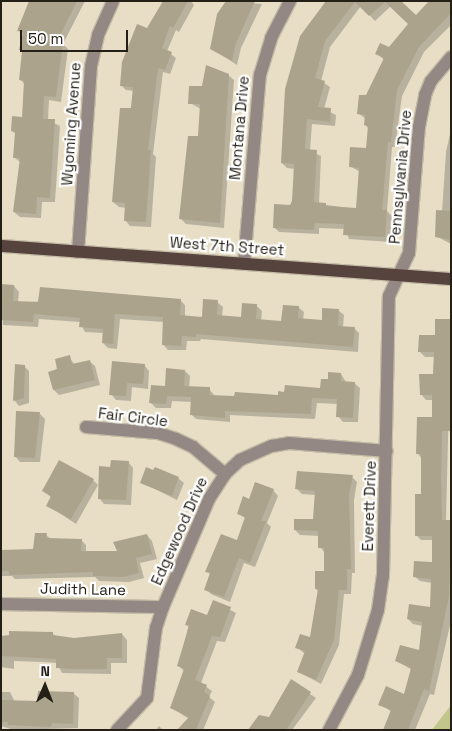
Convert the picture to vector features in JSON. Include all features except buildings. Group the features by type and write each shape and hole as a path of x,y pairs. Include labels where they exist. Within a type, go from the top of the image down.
{"main road":[{"name":"West 7th Street","path":"1,246 451,279"}],"street":[{"name":"Wyoming Avenue","path":"78,252 91,66 98,35 113,1"},
{"name":"Montana Drive","path":"244,264 260,76 271,38 290,1"},
{"name":"Pennsylvania Drive","path":"398,275 409,253 421,112 432,81 451,57"},
{"name":"Everett Drive","path":"329,730 358,675 378,610 384,576 388,451 389,296 398,275"},
{"name":"Fair Circle","path":"86,427 158,433 176,439 193,447 224,474"},
{"name":"Edgewood Drive","path":"117,730 147,698 156,628 163,607 208,499 224,474 240,460 272,446 289,444 388,451"},
{"name":"Judith Lane","path":"1,604 163,607"}],"green space":[{"path":"451,705 451,730 432,730"}]}
